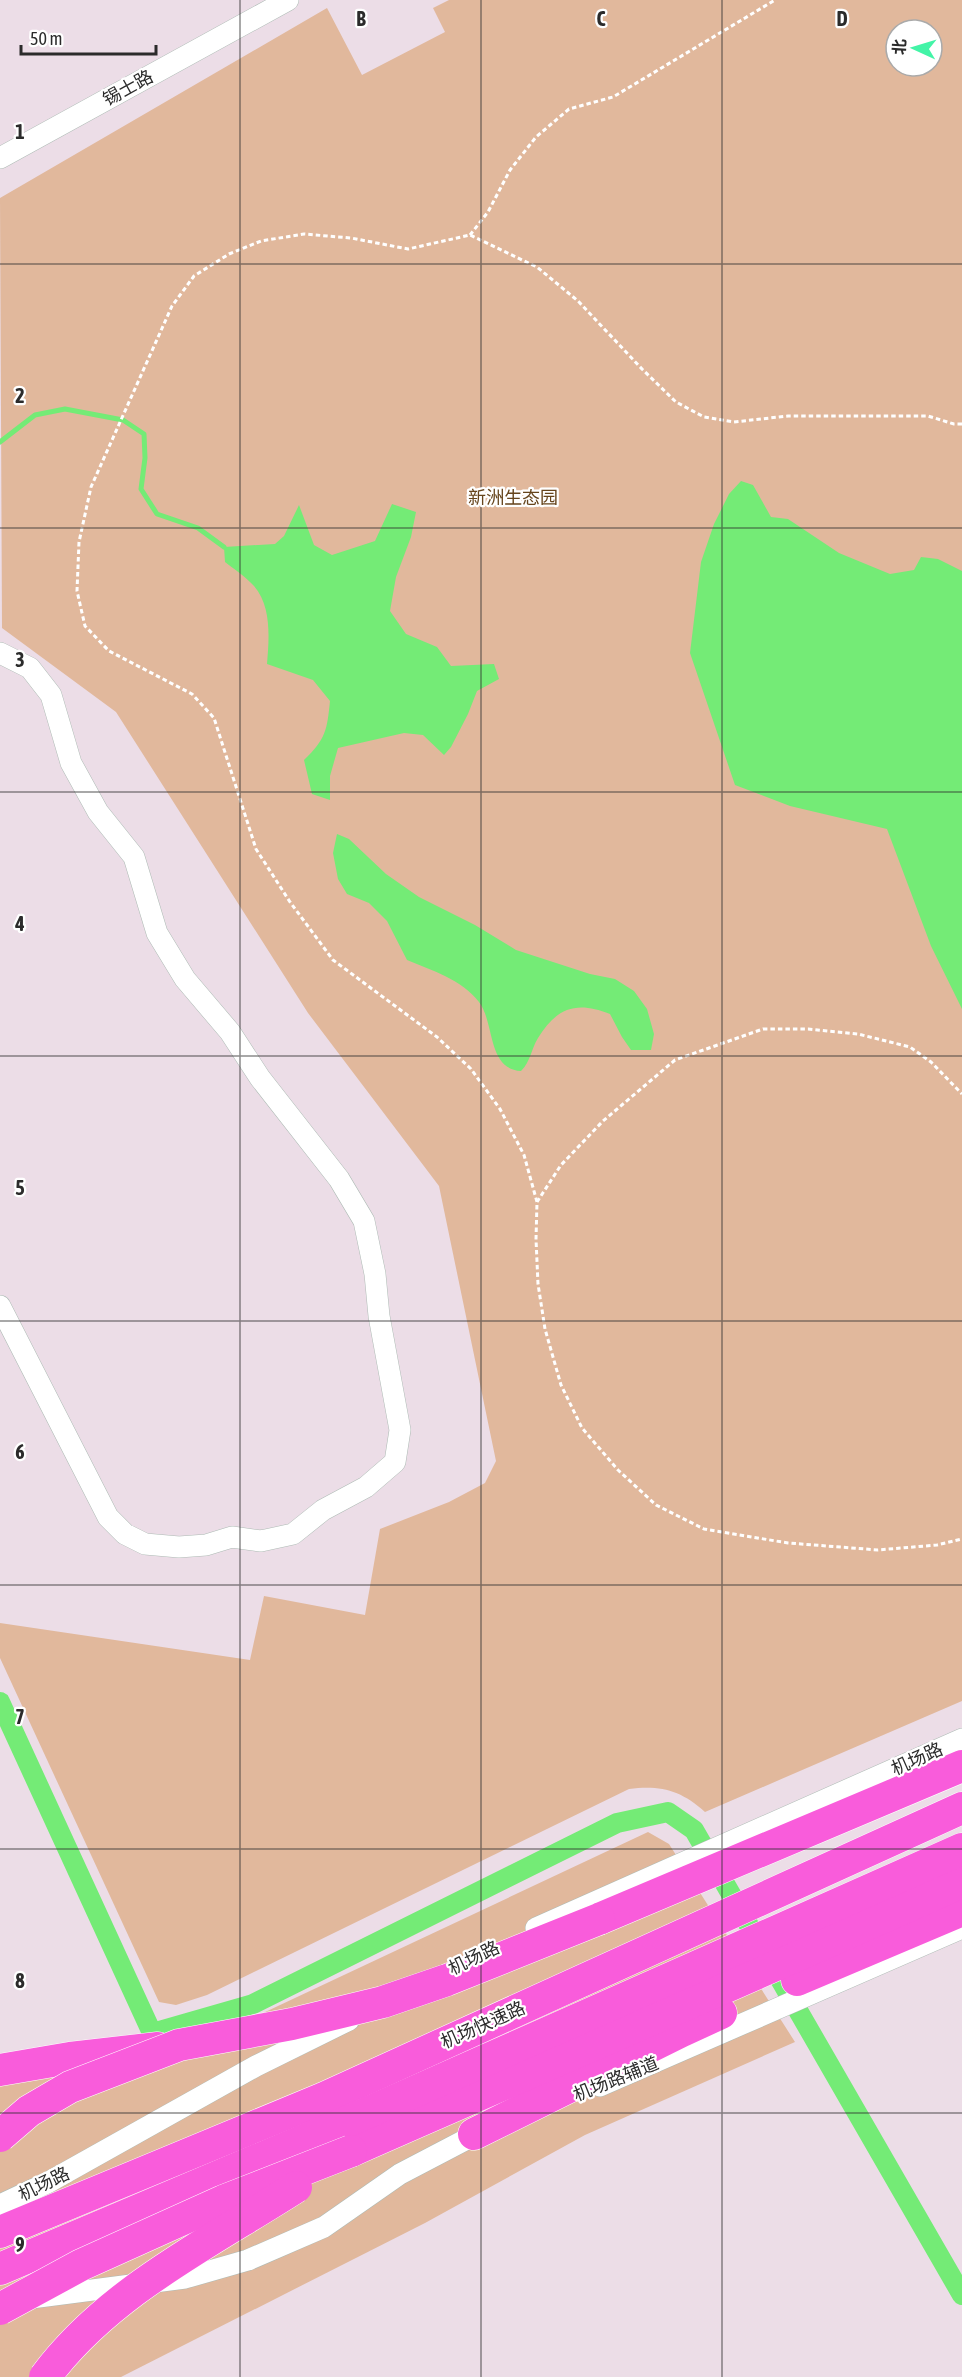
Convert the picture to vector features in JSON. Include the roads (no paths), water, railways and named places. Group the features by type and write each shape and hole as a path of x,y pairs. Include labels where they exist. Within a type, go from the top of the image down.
{"highway":[{"path":"0,2070 70,2058 179,2045 292,2024 383,2002 457,1976 599,1919 690,1870 739,1849 962,1766"},
{"name":"机场快速路","path":"0,2232 324,2098 962,1808"},
{"name":"机场快速路","path":"0,2269 343,2139 734,1950 962,1849"},
{"path":"803,1977 962,1882"},
{"path":"474,2134 682,2031 962,1910"},
{"path":"0,2309 81,2265 223,2200 343,2139 603,2040 750,2000"},
{"path":"0,2136 29,2111 70,2087 179,2045"},
{"path":"45,2377 62,2354 104,2314 343,2139"}],"street":[{"name":"锡士路","path":"0,158 288,0"},
{"path":"0,653 30,668 51,695 71,763 98,812 134,857 157,933 185,979 230,1032 296,1127 339,1179 364,1221 375,1274 379,1316 400,1430 395,1462 366,1487 323,1510 294,1534 261,1541 232,1537 206,1545 178,1547 145,1544 125,1534 108,1517 0,1306"},
{"name":"机场路","path":"739,1849 962,1739"},
{"name":"机场路","path":"0,2205 114,2148 256,2066 507,1942 690,1870"},
{"path":"803,1977 962,1928"},
{"path":"0,2301 185,2278 248,2260 324,2227 400,2174 474,2134"}],"waterway":[{"path":"0,442 35,415 65,409 123,420 144,434 145,458 141,489 157,514 198,528 224,547"},
{"path":"0,1702 152,2033 253,2004 617,1823 668,1812 694,1830 962,2295"}],"park label":[{"name":"新洲生态园","path":"513,498"}]}
